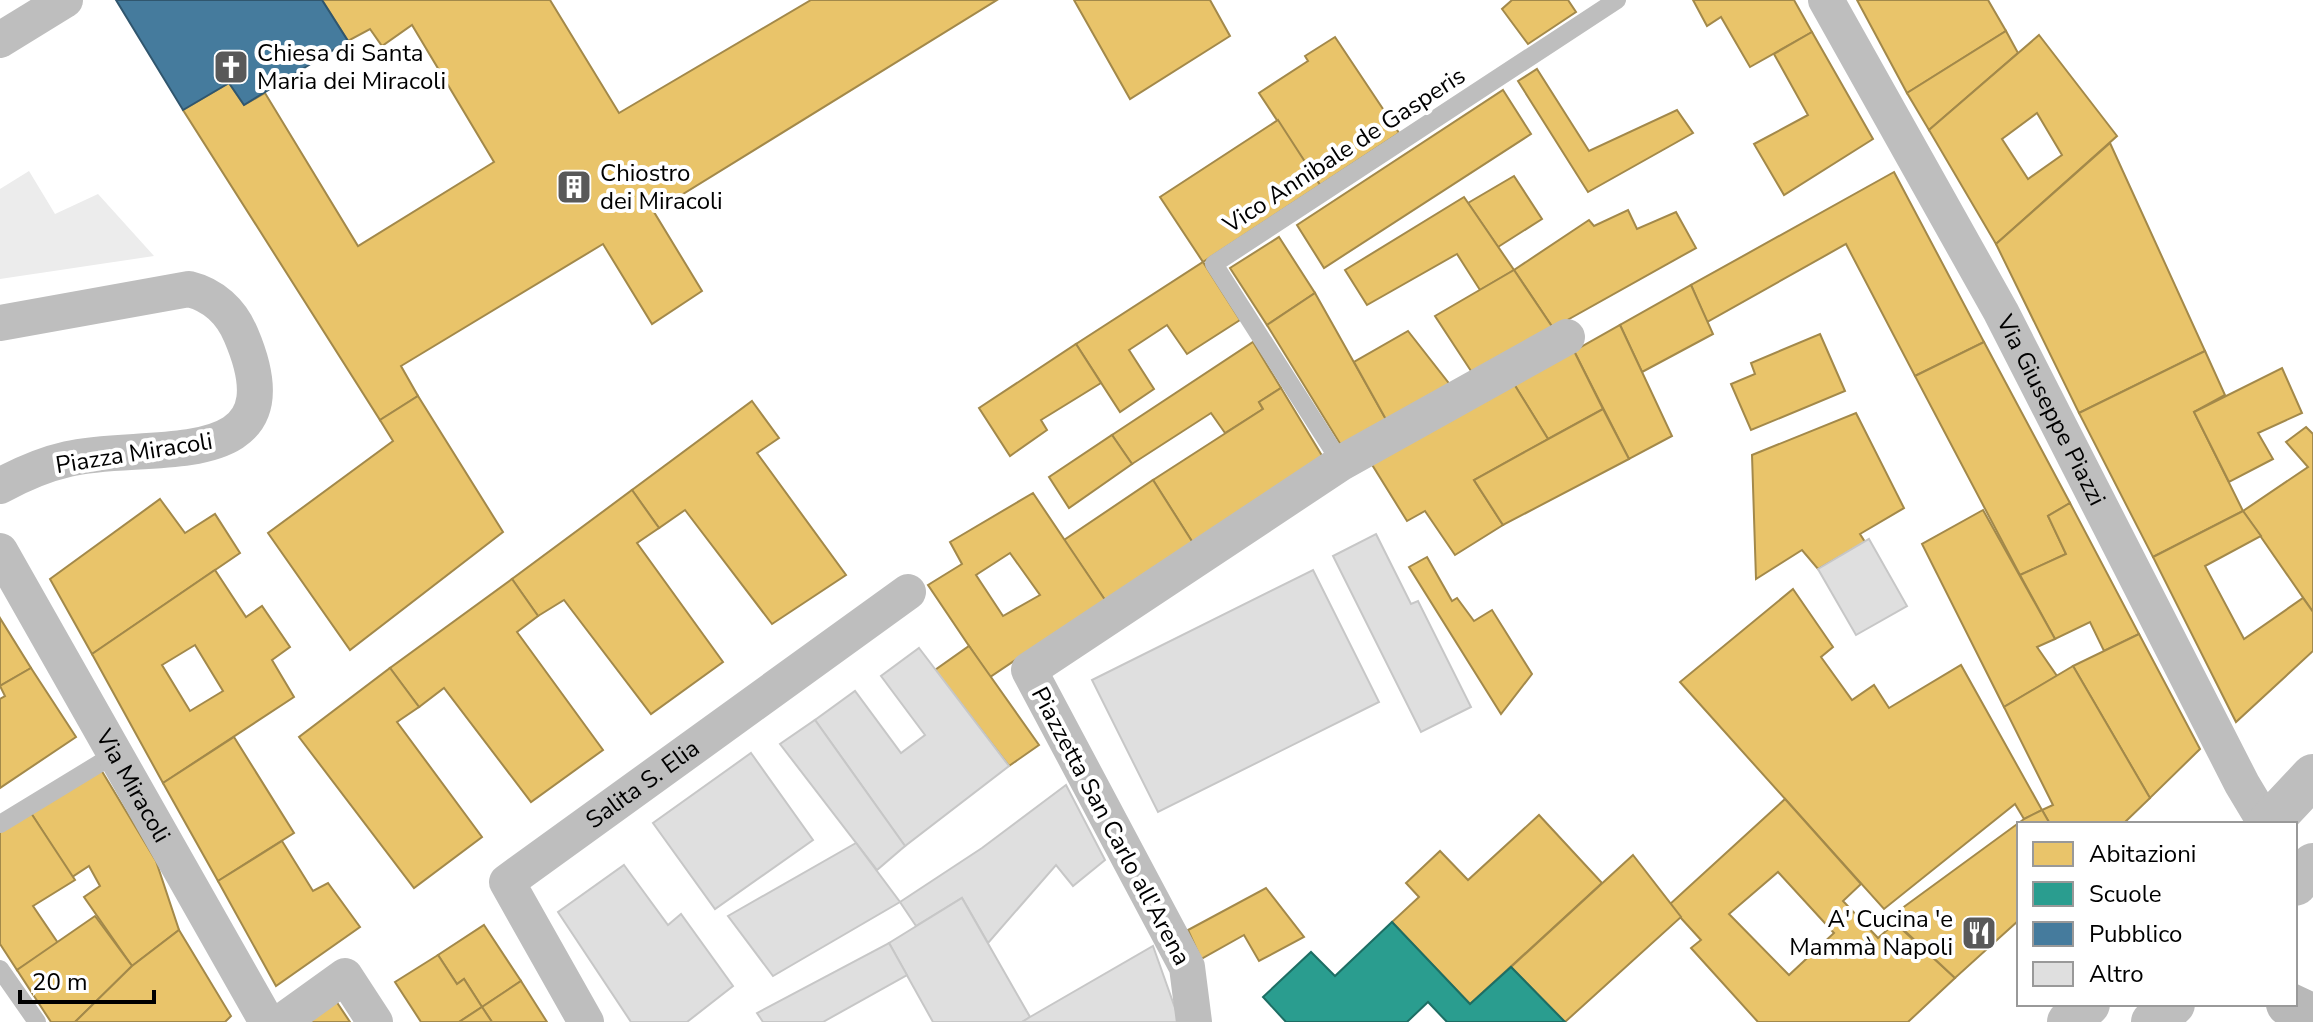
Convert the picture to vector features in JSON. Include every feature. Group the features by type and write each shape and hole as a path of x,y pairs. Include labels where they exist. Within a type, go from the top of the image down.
{"main road":[{"path":"2269,822 2313,776"},
{"path":"2297,882 2313,865"},
{"path":"2069,1022 2086,1006"},
{"path":"2153,1022 2171,1006"},
{"path":"2292,1006 2313,1016"}],"street":[{"path":"0,40 65,0"},
{"name":"Via Giuseppe Piazzi","path":"1826,0 2001,312 2266,822"},
{"name":"Piazza Miracoli","path":"0,323 189,289 210,294 237,325 254,364 255,386 250,415 233,434 203,447 68,459 0,486"},
{"path":"1341,463 1567,337"},
{"name":"Piazzetta San Carlo all'Arena","path":"1194,1022 1187,967 1029,670 1341,463"},
{"name":"Via Miracoli","path":"0,551 267,1021"},
{"name":"Salita S. Elia","path":"586,1022 507,882 908,592"},
{"path":"267,1021 345,976 375,1022"}],"lane":[{"name":"Vico Annibale de Gasperis","path":"1341,463 1214,264 1617,0"},
{"path":"0,824 115,754"},
{"path":"0,969 37,1022"}],"shaded area":[{"path":"29,171 55,214 98,194 154,256 0,279 0,189"}],"building: Abitazioni":[{"name":"Chiostro dei Miracoli","path":"322,0 550,0 619,113 811,0 997,0 654,212 702,291 652,324 603,244 401,366 418,396 380,420 183,110 229,83 244,105 265,93 358,246 494,162 412,25 382,46 370,29 348,41"},
{"path":"1074,0 1210,0 1230,36 1130,99"},
{"path":"1512,0 1568,0 1576,12 1528,44 1502,9"},
{"path":"1693,0 1794,0 1812,32 1750,67 1721,17 1707,26"},
{"path":"1857,0 1988,0 2006,31 1907,93"},
{"path":"2006,31 2018,53 1929,130 1907,93"},
{"path":"1812,32 1873,139 1784,195 1754,144 1808,115 1774,54"},
{"path":"2039,35 2117,136 1996,244 1929,130","holes":["2037,113 2062,155 2028,179 2002,139"]},
{"path":"1335,37 1399,133 1320,185 1259,93 1308,61 1305,56"},
{"path":"1537,69 1589,151 1677,110 1693,133 1588,192 1518,81"},
{"path":"1503,90 1531,134 1324,268 1297,225"},
{"path":"1278,120 1320,185 1203,262 1160,197"},
{"path":"2110,143 2205,351 2079,413 1996,244"},
{"path":"1894,172 1984,342 1915,376 1846,244 1707,322 1691,285"},
{"path":"1514,176 1542,219 1498,247 1468,203"},
{"path":"1464,197 1514,270 1480,290 1457,254 1367,305 1345,270"},
{"path":"1628,210 1637,229 1676,212 1696,248 1553,328 1514,270 1589,220 1594,226"},
{"path":"1279,237 1315,293 1267,325 1230,268"},
{"path":"1203,262 1240,320 1187,354 1167,325 1129,350 1154,389 1120,412 1076,344"},
{"path":"1514,270 1553,328 1473,374 1435,316"},
{"path":"1691,285 1713,334 1642,372 1620,325"},
{"path":"1315,293 1388,423 1344,450 1267,325"},
{"path":"1620,325 1672,436 1629,459 1574,351"},
{"path":"1408,331 1451,386 1388,423 1354,362"},
{"path":"1820,334 1845,391 1751,430 1731,384 1755,374 1751,363"},
{"path":"1253,342 1281,388 1259,402 1263,409 1225,433 1211,413 1132,464 1112,435"},
{"path":"1984,342 2070,503 2048,516 2066,554 2020,575 1915,376"},
{"path":"1076,344 1101,383 1041,420 1047,430 1010,456 979,408"},
{"path":"1574,351 1603,409 1548,439 1514,384"},
{"path":"2205,351 2225,395 2194,412 2243,511 2153,557 2079,413"},
{"path":"2282,368 2302,413 2258,433 2273,459 2229,482 2194,412"},
{"path":"1514,384 1548,439 1474,480 1503,525 1455,555 1425,511 1407,521 1371,463"},
{"path":"1281,388 1324,459 1193,543 1153,480 1263,409 1259,402"},
{"path":"418,396 503,532 350,650 268,533 393,441 380,420"},
{"path":"752,401 779,438 757,453 846,575 772,624 685,510 659,528 632,490"},
{"path":"1603,409 1629,459 1503,525 1474,480"},
{"path":"1856,413 1904,508 1860,534 1865,542 1818,569 1802,550 1756,579 1752,455"},
{"path":"2306,427 2313,434 2313,612 2243,511 2308,467 2286,442"},
{"path":"1112,435 1132,464 1069,508 1049,477"},
{"path":"1153,480 1193,543 1105,600 1064,540"},
{"path":"632,490 659,528 637,543 723,662 651,714 564,600 538,616 512,579"},
{"path":"1033,493 1105,600 990,677 928,585 962,564 950,542","holes":["1010,553 1040,595 1003,616 976,575"]},
{"path":"160,499 185,533 215,514 240,553 92,654 50,579"},
{"path":"2070,503 2139,634 2104,651 2090,622 2055,639 2020,575 2066,554 2048,516"},
{"path":"1983,510 2055,639 2037,647 2057,676 2004,707 1922,544"},
{"path":"2243,511 2261,536 2205,566 2244,639 2303,598 2313,612 2313,651 2236,722 2153,557"},
{"path":"1427,557 1452,601 1457,598 1474,621 1492,610 1532,674 1501,714 1409,567"},
{"path":"215,570 246,617 262,606 290,647 272,660 294,697 163,783 92,654","holes":["195,645 223,691 190,711 162,665"]},
{"path":"512,579 538,616 517,632 603,750 531,802 444,688 419,707 390,668"},
{"path":"1793,589 1833,647 1821,657 1852,700 1874,685 1889,708 1961,665 2042,810 2024,819 2015,804 1884,909 1680,682"},
{"path":"0,618 31,668 0,686"},
{"path":"2139,634 2200,749 2150,798 2073,666"},
{"path":"969,646 1039,745 1009,766 935,670"},
{"path":"2073,666 2150,798 2125,822 2049,822 2042,810 2053,805 2004,707"},
{"path":"31,668 76,737 0,788 0,699 5,696 0,686"},
{"path":"390,668 419,707 397,722 482,837 414,888 299,737"},
{"path":"234,737 294,833 218,881 163,783"},
{"path":"100,768 156,861 179,930 132,966 84,897 100,886 89,866 72,877 29,810"},
{"path":"1785,799 1861,884 1843,901 1878,938 1895,923 1955,978 1908,1022 1758,1022 1691,948 1701,940 1669,905","holes":["1778,872 1834,933 1789,975 1729,914"]},
{"path":"29,810 75,880 33,906 58,943 17,970 0,944 0,828"},
{"path":"2042,810 2049,822 2020,822"},
{"path":"1539,815 1602,883 1470,1004 1392,922 1419,897 1406,883 1440,851 1468,880"},
{"path":"2017,824 2017,922 1955,978 1890,917"},
{"path":"282,841 313,891 328,883 360,927 276,986 218,881"},
{"path":"1633,855 1681,917 1565,1022 1511,967"},
{"path":"1266,888 1304,937 1259,961 1244,935 1201,959 1188,930"},
{"path":"95,916 132,966 75,1022 51,1022 17,970"},
{"path":"484,925 521,981 482,1007 464,979 457,984 438,955"},
{"path":"179,930 231,1016 225,1022 75,1022 132,966"},
{"path":"438,955 457,984 464,979 482,1007 459,1022 421,1022 395,982"},
{"path":"521,981 547,1022 492,1022 482,1007"},
{"path":"334,998 350,1022 299,1022"},
{"path":"482,1007 492,1022 459,1022"}],"building: Scuole":[{"path":"1392,922 1470,1004 1511,967 1565,1022 1447,1022 1428,1002 1407,1022 1286,1022 1263,997 1311,952 1335,976"}],"building: Pubblico":[{"name":"Chiesa di Santa Maria dei Miracoli","path":"116,0 322,0 348,41 244,105 229,83 183,110"}],"building: Altro":[{"path":"1376,534 1411,604 1418,601 1471,707 1421,732 1333,556"},
{"path":"1869,539 1907,606 1856,635 1818,569"},
{"path":"1313,570 1379,702 1158,812 1092,680"},
{"path":"919,648 1009,766 905,846 815,720 855,691 901,753 925,735 881,676"},
{"path":"815,720 905,846 877,870 780,744"},
{"path":"751,753 813,840 715,909 653,823"},
{"path":"1066,785 1105,860 1073,886 1056,865 988,943 962,898 916,926 900,902 982,848"},
{"path":"856,843 900,902 773,976 728,916"},
{"path":"624,865 668,925 681,914 733,986 687,1022 631,1022 558,912"},
{"path":"962,898 1030,1017 1022,1022 933,1022 889,943"},
{"path":"889,943 907,975 823,1022 763,1022 757,1013"},
{"path":"1153,946 1180,1022 1022,1022 1030,1017"}],"place":[{"name":"Chiesa di Santa Maria dei Miracoli","path":"231,67"},
{"name":"Chiostro dei Miracoli","path":"574,187"},
{"name":"A' Cucina 'e Mammà Napoli","path":"1979,933"}]}
